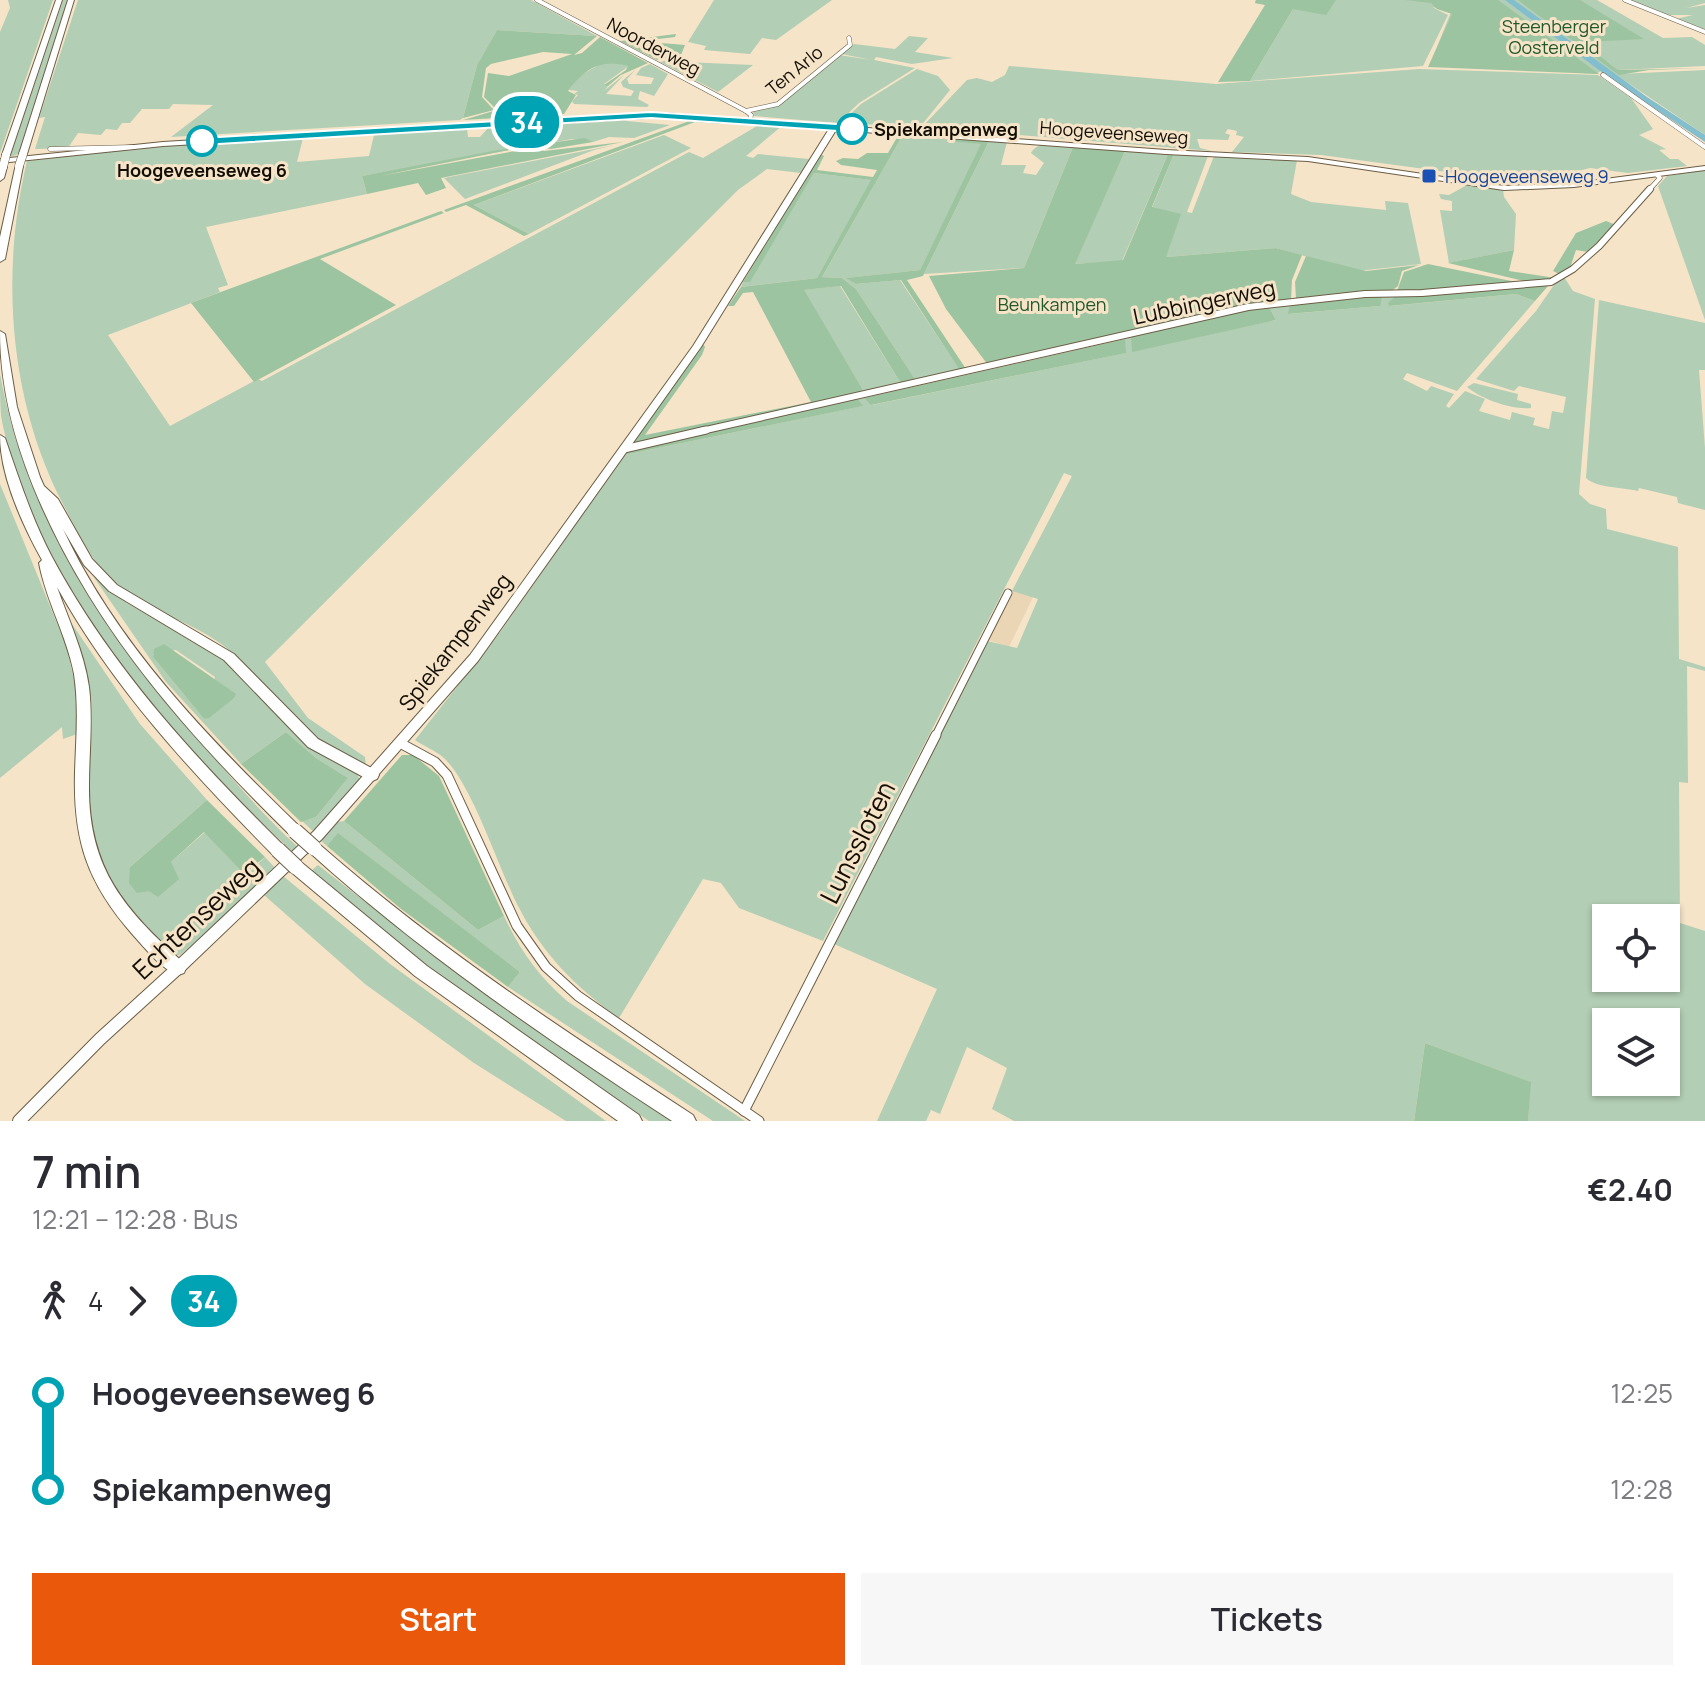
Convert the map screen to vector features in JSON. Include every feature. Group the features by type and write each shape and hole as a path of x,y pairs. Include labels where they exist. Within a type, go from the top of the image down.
{"highway":[{"path":"0,178 3,161 59,0"},
{"path":"0,259 19,166 71,0"},
{"path":"0,334 15,417 36,481 74,560 141,662 191,724 322,856 477,979 687,1121"},
{"path":"0,438 16,487 43,548 89,629 143,704 204,775 305,875 433,980 633,1121"},
{"path":"36,481 54,502 88,562 106,582 138,606 229,657 313,743 372,775"},
{"path":"43,548 45,569 80,670 84,714 82,806 92,857 100,879 122,913 178,968"}],"main road":[{"name":"Hoogeveenseweg","path":"3,161 134,147 674,115 1166,152 1308,159 1526,188 1705,168"},
{"name":"Spiekampenweg","path":"400,743 474,658 624,449 726,304 834,127"},
{"name":"Echtenseweg","path":"178,968 269,884 400,743"}],"street":[{"name":"Noorderweg","path":"537,0 746,111"},
{"path":"1625,0 1705,32"},
{"name":"Ten Arlo","path":"746,111 778,104 850,45 849,38"},
{"path":"1603,75 1705,147"},
{"path":"746,111 751,115 750,121"},
{"name":"Hoogeveenseweg","path":"50,149 134,147"},
{"name":"Lubbingerweg","path":"624,449 1248,307 1365,294 1422,293 1551,282 1565,275 1599,246 1660,178 1657,175"},
{"name":"Lunssloten","path":"744,1111 1008,593"},
{"path":"400,743 435,762 447,775 512,916 546,967 578,996 759,1121"},
{"name":"Echtenseweg","path":"19,1121 91,1047 178,968"}],"shaded area":[{"path":"1009,589 1033,597 1009,647 982,638"}],"green space":[{"path":"8,0 53,0 0,153 0,32 10,8"},
{"path":"63,0 69,0 19,154 10,157"},
{"path":"78,0 531,0 597,36 497,30 477,65 460,120 171,137 213,105 173,104 169,109 142,109 130,123 122,123 117,130 106,129 101,135 78,133 68,148 35,149 45,117 39,118"},
{"path":"714,0 832,0 776,40 762,38 750,54 704,50 706,46 688,42"},
{"path":"1256,0 1597,0 1663,38 1692,37 1705,45 1705,66 1618,70 1606,61 1619,74 1705,70 1705,135 1606,68 1596,74 1500,67 1429,67 1451,12 1432,7 1448,15 1423,66 1250,81 1293,9 1255,3"},
{"path":"1256,0 1336,0 1326,15 1293,9 1250,81 1218,82 1265,5 1255,3"},
{"name":"Steenberger Oosterveld","path":"1406,0 1498,0 1599,74 1428,67 1452,14 1437,9 1431,3"},
{"path":"1518,0 1580,0 1644,39 1587,42 1589,48 1618,70 1705,68 1649,70 1619,75"},
{"path":"1630,0 1705,0 1705,3 1686,8 1705,5 1705,31 1671,20 1693,15 1662,15"},
{"path":"497,30 597,36 574,55 582,53 600,37 648,63 621,75 608,86 604,85 628,66 611,63 588,70 568,91 576,95 564,114 463,120 497,110 484,97 488,73 509,76 572,54 543,52 491,64 486,68 482,97 494,110 463,118 477,65"},
{"path":"676,34 675,37 650,40 685,45 681,55 657,60 620,41"},
{"path":"909,36 928,38 915,52 953,58 912,64 876,57 874,60 915,68 859,103 838,123 754,116 753,110 778,105 839,55 871,60 842,54 854,44 895,49"},
{"path":"684,56 684,62 753,65 718,92 660,62"},
{"path":"606,61 629,66 604,84 608,86 605,90 624,75 606,94 631,96 634,91 623,87 621,82 636,69 627,79 629,84 651,84 654,78 636,75 641,68 650,64 668,74 654,96 640,91 638,99 649,105 647,107 574,104 572,101 578,95 574,94 578,91 569,90 579,76"},
{"path":"1009,66 1216,84 1419,69 1598,75 1631,98 1653,129 1639,135 1666,149 1659,150 1670,159 1678,159 1687,166 1628,173 1590,168 1538,181 1514,181 1321,155 1232,152 1244,137 1228,129 1225,133 1230,135 1228,140 1197,139 1200,148 1212,151 922,127 967,80 977,78 992,82 1005,75"},
{"path":"917,69 938,76 950,90 920,127 841,123 861,104"},
{"path":"659,114 267,137 268,134"},
{"path":"605,119 670,125 634,138 609,137 593,142 572,139 362,176 367,194 206,227 228,285 218,288 220,292 108,335 170,426 258,379 262,381 689,152 703,158 762,123 783,125 746,156 753,158 758,154 809,159 801,173 767,169 738,190 265,662 308,718 365,757 366,766 314,735 229,650 122,589 102,570 79,534 46,466 31,424 21,381 12,292 19,204 27,161 171,145 303,138 297,162 369,156 374,135 467,128 468,137 480,137 489,127"},
{"path":"695,119 726,121 723,124 695,122 474,205 529,234 524,236 466,205 444,210"},
{"path":"899,134 912,135 911,138 901,138 822,277 842,278 856,289 915,379 932,376 866,394 867,389 900,382 841,286 804,290 863,390 860,395 631,444 703,344 702,355 645,435 811,402 753,292 743,293 734,306 728,306 741,287 817,278 871,180 814,173 750,282 743,282 820,154 824,156 817,170 873,177 877,170 841,165 836,161 858,159 867,153 888,153"},
{"path":"664,135 691,148 529,234 474,205"},
{"path":"912,135 982,144 920,270 848,278 856,284 900,280 960,370 915,379 856,289 842,278 822,277 901,138 911,138"},
{"path":"585,138 593,142 551,149 537,147 544,151 623,142 441,178 446,188 426,195 418,183 367,194 362,176 498,150","holes":["529,146 537,147 380,176"]},
{"path":"947,138 989,141 923,276 907,280 966,369 959,369 901,280 856,284 846,278 920,270 981,144 947,141"},
{"path":"989,141 1007,142 1001,165 1026,165 1023,173 1036,175 1044,163 1031,153 1034,149 1049,144 1073,147 1024,268 924,274"},
{"path":"615,145 594,150 465,199 444,178"},
{"name":"Beunkampen","path":"1073,147 1125,151 1075,264 1123,260 1168,154 1174,154 1152,207 1181,214 1166,257 1276,248 1302,255 1292,280 1291,300 988,365 946,309 929,276 1024,268"},
{"path":"1125,151 1168,154 1122,261 1074,264"},
{"path":"1174,154 1208,156 1187,212 1192,213 1214,156 1297,160 1291,194 1311,202 1386,210 1385,201 1408,203 1421,264 1358,271 1276,248 1166,257 1152,208"},
{"path":"1705,170 1705,320 1658,186 1667,176"},
{"path":"814,173 872,180 817,278 741,287 743,282 750,281"},
{"path":"1467,185 1503,190 1504,197 1516,214 1514,250 1449,263 1440,210 1452,211 1452,201 1441,199 1439,194 1449,195"},
{"path":"441,211 444,213 320,259 396,305 254,382 191,303"},
{"path":"1606,221 1616,225 1588,252 1576,250 1570,268 1561,275 1553,271 1576,233"},
{"path":"1514,250 1509,271 1556,278 1532,283 1448,263"},
{"path":"1306,256 1366,271 1419,265 1402,271 1398,286 1390,292 1296,299 1295,282"},
{"path":"1428,264 1526,284 1397,291 1404,272"},
{"path":"1564,277 1573,291 1595,299 1579,494 1590,504 1606,509 1607,529 1678,547 1679,659 1705,667 1705,671 1687,666 1688,783 1679,782 1680,904 1592,904 1592,992 1680,992 1680,923 1705,931 1705,1121 1528,1121 1530,1082 1425,1043 1414,1121 1014,1121 992,1109 1007,1068 967,1047 940,1114 931,1110 926,1121 877,1121 937,989 834,944 987,641 1017,648 1038,599 1012,591 1072,476 1064,473 823,941 739,908 721,883 703,879 619,1018 588,994 548,953 517,904 466,789 446,760 415,740 501,631 624,455 862,406 858,399 864,398 872,405 1125,353 1125,339 1131,337 1133,351 1276,320 1269,307 1290,304 1289,314 1379,306 1382,298 1389,294 1405,294 1390,306 1516,294 1535,301 1457,391 1407,373 1403,379 1427,391 1431,386 1454,394 1446,406 1449,408 1465,391 1485,399 1479,411 1510,420 1512,412 1535,418 1533,425 1549,429 1552,411 1563,413 1566,397 1519,386 1514,391 1476,379 1536,311 1556,282"},
{"path":"840,286 900,382 868,389 866,394 860,395 863,390 803,290"},
{"path":"1548,286 1535,301 1516,294 1389,306 1388,303 1397,295"},
{"path":"1389,294 1382,298 1380,306 1288,314 1290,304"},
{"path":"1599,300 1705,323 1705,370 1699,370 1705,448 1705,510 1678,503 1677,497 1639,488 1638,491 1603,485 1586,478"},
{"path":"1269,307 1276,320 1132,352 1131,337 1253,308"},
{"path":"1125,339 1126,353 871,405 864,398"},
{"path":"0,374 13,429 31,482 81,582 144,674 246,794 299,848 294,853 203,762 157,710 114,655 76,597 43,537 17,477 1,416"},
{"path":"1474,383 1518,394 1517,400 1531,404 1531,408 1488,399 1467,387"},
{"path":"858,399 863,406 624,455 661,442"},
{"path":"0,484 66,645 75,683 77,734 63,739 62,727 0,778"},
{"path":"93,576 127,603 221,655 309,745 356,772 360,780 315,833 302,821 316,817 348,778 316,758 286,732 241,764 166,682","holes":["176,650 215,677 204,719 153,654"]},
{"path":"70,621 140,724 207,800 130,867 171,862 205,832 244,874 248,874 265,857 277,870 180,955 174,955 117,901 89,834 82,663"},
{"path":"164,644 236,694 234,698 204,719 153,657 154,649"},
{"path":"286,732 316,758 348,778 316,817 301,822 241,764"},
{"path":"402,755 413,755 439,776 504,916 478,930 344,821"},
{"path":"207,800 265,857 244,874 204,832 171,862 179,879 158,897 149,891 137,893 129,883 130,867"},
{"path":"344,821 478,930 504,916 531,962 567,1001 745,1121 713,1121 508,987 520,972 339,834 327,846 320,840 338,822"},
{"path":"338,833 520,972 508,987 401,909 327,846"},
{"path":"318,865 468,982 676,1121 649,1121 501,1021 416,958 311,871"},
{"path":"283,876 390,964 606,1121 566,1121 474,1063 365,984 264,895"},
{"path":"1425,1043 1531,1082 1528,1121 1414,1121"}],"water":[{"path":"1505,0 1514,0 1647,97 1705,135 1705,142 1619,85"}],"bus line":[{"name":"34","path":"202,141 651,115 852,129"}],"place":[{"name":"Spiekampenweg","path":"852,129"},
{"name":"Hoogeveenseweg 6","path":"202,141"},
{"name":"Hoogeveenseweg 9","path":"1429,176"}]}
